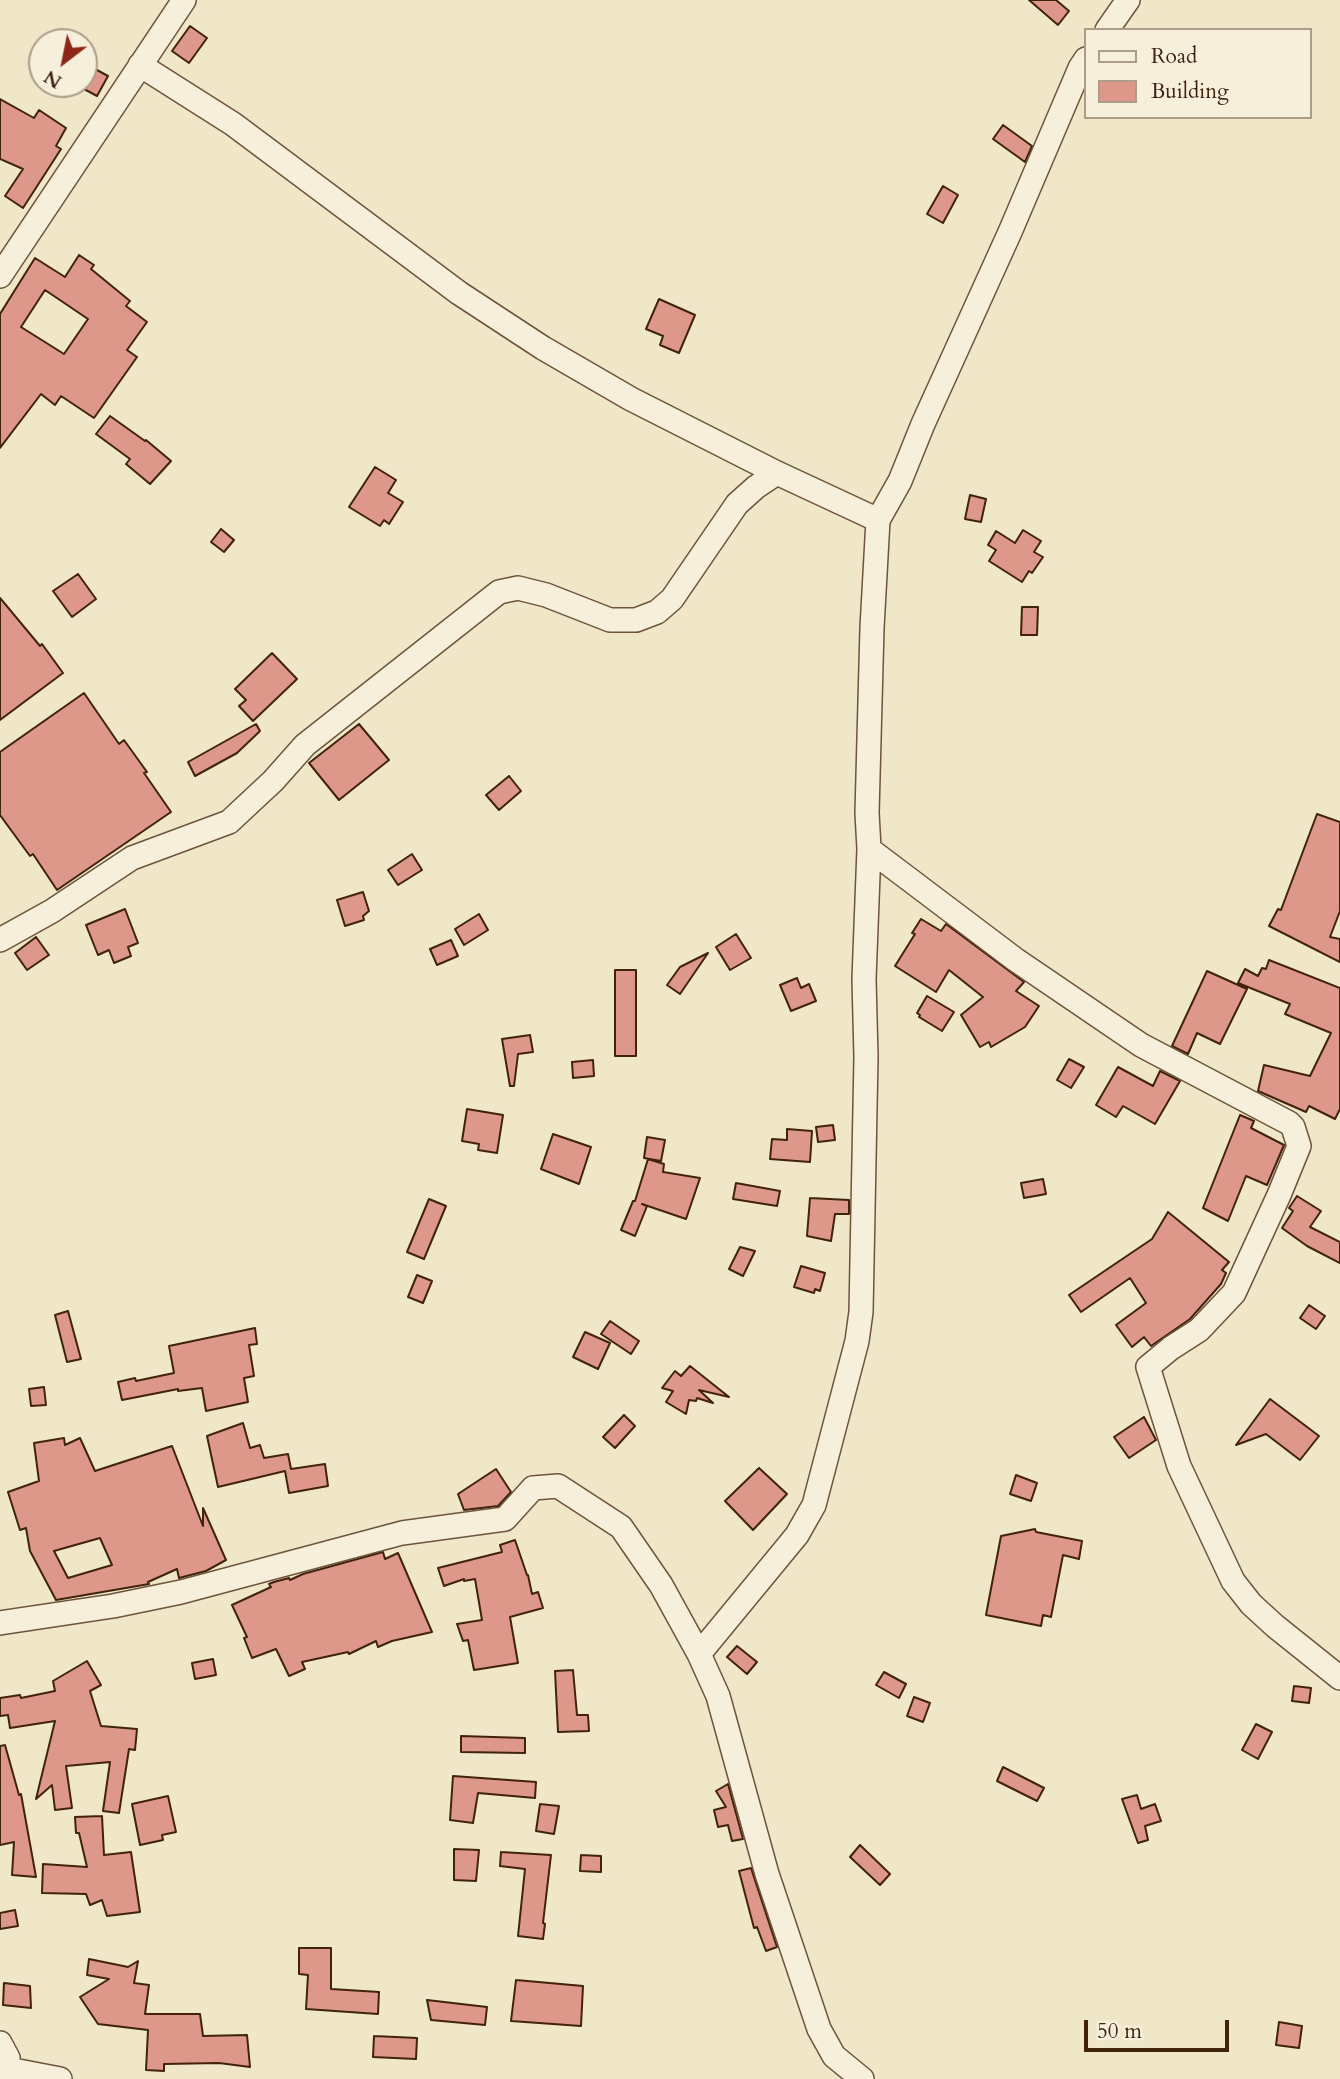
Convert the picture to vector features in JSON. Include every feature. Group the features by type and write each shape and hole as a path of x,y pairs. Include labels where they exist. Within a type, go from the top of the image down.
{"street":[{"path":"0,276 184,0"},
{"path":"1108,28 1128,0"},
{"path":"699,1654 797,1535 814,1505 858,1340 861,1312 866,1057 864,967 869,849 867,813 878,520 900,481 1084,62"},
{"path":"140,65 233,124 459,293 543,348 631,399 777,473 878,520"},
{"path":"0,940 52,911 132,859 229,822 273,781 305,745 499,592 518,589 546,595 610,620 636,620 657,612 672,598 737,504 756,486 777,473"},
{"path":"869,849 1026,967 1141,1045 1293,1127 1299,1146 1234,1293 1199,1330 1147,1367 1179,1466 1233,1581 1251,1604 1275,1626 1340,1678"},
{"path":"0,1623 113,1606 181,1592 402,1533 505,1519 533,1488 558,1486 621,1527 661,1585 699,1654 718,1696 767,1874 819,2029 834,2056 862,2079"},
{"path":"0,2043 8,2058 1,2069 60,2079"}],"building":[{"path":"1029,0 1056,0 1069,11 1058,25"},
{"path":"190,26 207,38 189,63 172,51"},
{"path":"98,71 108,76 98,94"},
{"path":"0,99 34,118 39,110 66,128 56,146 61,149 23,208 5,196 23,169 0,159"},
{"path":"1003,125 1032,146 1025,162 993,139"},
{"path":"943,186 958,195 943,223 927,214"},
{"path":"79,255 94,265 91,269 130,301 126,306 147,322 127,350 137,357 94,418 61,396 55,405 41,394 0,448 0,314 35,258 65,277","holes":["45,290 88,319 64,354 21,327"]},
{"path":"659,299 695,315 679,353 660,345 663,336 646,329"},
{"path":"110,416 171,461 150,484 126,464 130,459 96,434"},
{"path":"375,467 396,480 388,493 403,502 389,524 384,520 380,526 349,507"},
{"path":"970,495 986,499 981,522 965,519"},
{"path":"221,529 234,540 224,552 211,542"},
{"path":"1023,530 1041,541 1034,552 1043,557 1022,582 989,561 996,550 988,545 996,531 1015,543"},
{"path":"78,574 96,599 72,617 53,591"},
{"path":"0,598 40,646 42,644 63,673 0,720"},
{"path":"1022,607 1038,607 1037,635 1021,635"},
{"path":"272,653 297,679 253,721 239,706 246,700 235,689"},
{"path":"84,693 119,744 124,740 171,812 57,890 33,854 30,856 0,815 0,752"},
{"path":"256,724 260,731 237,753 195,776 188,762"},
{"path":"359,724 389,760 339,800 309,763"},
{"path":"509,776 521,791 499,810 486,795"},
{"path":"1317,814 1340,822 1340,911 1330,937 1340,939 1340,962 1269,926 1278,909 1281,910"},
{"path":"412,854 422,870 398,885 388,870"},
{"path":"363,892 369,911 363,916 364,920 345,926 337,900"},
{"path":"125,909 138,943 128,947 131,956 114,963 109,950 98,955 86,925"},
{"path":"479,914 488,930 464,945 455,929"},
{"path":"921,919 941,931 946,924 1024,982 1016,991 1039,1006 1025,1027 991,1047 989,1042 980,1047 961,1015 983,997 949,970 936,992 895,966"},
{"path":"736,934 751,958 730,970 716,947"},
{"path":"36,937 49,955 27,970 15,953"},
{"path":"451,940 458,956 437,965 430,949"},
{"path":"708,953 680,994 667,985 680,967"},
{"path":"1269,960 1340,988 1340,1109 1335,1119 1309,1106 1306,1112 1258,1091 1264,1065 1310,1076 1331,1033 1285,1014 1290,1004 1238,983 1245,969 1258,976 1262,968 1266,969"},
{"path":"615,970 636,970 636,1056 615,1056"},
{"path":"1207,971 1247,989 1220,1044 1197,1033 1188,1054 1172,1046"},
{"path":"797,978 801,988 809,984 816,1001 791,1011 780,985"},
{"path":"927,996 954,1012 942,1031 917,1013"},
{"path":"530,1035 533,1052 518,1054 514,1086 510,1086 502,1039"},
{"path":"1069,1059 1084,1067 1071,1088 1057,1080"},
{"path":"593,1060 594,1076 573,1078 572,1062"},
{"path":"1118,1067 1153,1086 1160,1071 1180,1081 1155,1124 1123,1106 1116,1117 1096,1105"},
{"path":"467,1109 503,1115 497,1153 478,1150 479,1144 462,1141"},
{"path":"1240,1115 1254,1121 1251,1128 1284,1145 1267,1185 1246,1176 1228,1221 1203,1208"},
{"path":"833,1125 835,1140 818,1142 816,1127"},
{"path":"787,1129 812,1131 810,1162 770,1159 772,1139 787,1140"},
{"path":"553,1134 591,1147 579,1184 541,1169"},
{"path":"647,1137 665,1140 661,1161 644,1158"},
{"path":"648,1159 664,1164 663,1172 700,1178 686,1219 642,1204 647,1206 635,1236 621,1230 635,1201"},
{"path":"1043,1179 1046,1194 1024,1198 1021,1183"},
{"path":"736,1183 780,1191 777,1206 733,1199"},
{"path":"1297,1196 1321,1211 1310,1227 1340,1242 1340,1263 1307,1246 1282,1228 1293,1211 1289,1208"},
{"path":"810,1198 849,1200 849,1214 835,1214 831,1241 807,1236"},
{"path":"429,1199 446,1206 424,1259 407,1252"},
{"path":"1168,1212 1229,1262 1222,1270 1226,1273 1221,1284 1190,1319 1151,1346 1144,1337 1132,1347 1116,1325 1146,1303 1130,1278 1081,1312 1069,1295 1152,1239"},
{"path":"740,1247 755,1251 743,1276 729,1269"},
{"path":"801,1266 825,1273 820,1291 815,1289 814,1293 794,1287"},
{"path":"417,1275 432,1281 423,1303 408,1297"},
{"path":"1309,1305 1325,1316 1316,1329 1300,1318"},
{"path":"68,1311 81,1359 67,1362 55,1315"},
{"path":"610,1321 639,1341 631,1354 601,1334"},
{"path":"255,1328 257,1344 249,1345 254,1376 244,1378 248,1402 206,1411 202,1388 178,1389 122,1400 118,1382 174,1373 169,1346"},
{"path":"585,1332 610,1343 598,1369 573,1357"},
{"path":"690,1366 729,1397 699,1390 713,1403 697,1398 696,1401 689,1400 686,1414 666,1402 673,1391 662,1388 675,1371 681,1376"},
{"path":"44,1387 46,1405 31,1406 29,1389"},
{"path":"1270,1399 1319,1436 1300,1460 1266,1434 1236,1445"},
{"path":"624,1415 635,1426 615,1448 603,1437"},
{"path":"1144,1417 1156,1440 1129,1458 1114,1437"},
{"path":"243,1423 250,1448 260,1445 264,1458 288,1454 291,1469 325,1464 328,1486 289,1493 285,1471 218,1487 207,1436"},
{"path":"64,1438 65,1445 80,1438 95,1471 172,1446 203,1526 203,1508 226,1560 206,1571 179,1578 177,1569 148,1582 149,1584 56,1600 30,1551 26,1528 20,1530 8,1492 39,1481 34,1443","holes":["100,1538 112,1565 68,1578 54,1551"]},
{"path":"759,1468 787,1494 753,1530 725,1501"},
{"path":"496,1469 511,1492 498,1506 464,1510 458,1494"},
{"path":"1016,1475 1037,1483 1031,1501 1010,1494"},
{"path":"1035,1529 1036,1532 1082,1541 1079,1559 1063,1555 1051,1617 1043,1615 1041,1626 986,1615 1001,1536"},
{"path":"515,1540 532,1594 538,1592 543,1608 510,1617 518,1663 474,1670 468,1640 463,1641 457,1624 482,1620 475,1579 464,1579 444,1586 438,1568 502,1552 500,1545"},
{"path":"383,1552 385,1559 398,1553 432,1632 378,1647 376,1641 349,1654 348,1652 302,1662 305,1669 289,1676 276,1649 252,1658 244,1638 247,1637 232,1605 271,1587 269,1584 274,1582 289,1578 290,1580"},
{"path":"737,1646 757,1662 747,1674 727,1657"},
{"path":"213,1659 216,1675 195,1679 192,1663"},
{"path":"87,1661 101,1685 90,1691 101,1726 137,1729 135,1750 129,1749 119,1813 103,1811 110,1762 66,1766 72,1808 55,1810 52,1785 36,1799 55,1721 10,1728 8,1715 0,1716 0,1698 20,1695 21,1698 55,1691 53,1681"},
{"path":"573,1670 577,1715 588,1715 589,1731 558,1732 555,1671"},
{"path":"884,1672 906,1684 899,1698 876,1685"},
{"path":"1294,1686 1311,1688 1309,1703 1292,1701"},
{"path":"914,1697 930,1703 923,1722 907,1716"},
{"path":"1256,1724 1272,1732 1258,1759 1242,1750"},
{"path":"461,1736 525,1738 525,1753 461,1752"},
{"path":"5,1745 19,1795 21,1794 36,1877 12,1875 14,1842 0,1845 0,1746"},
{"path":"1003,1767 1044,1788 1037,1801 997,1781"},
{"path":"453,1776 536,1782 535,1798 478,1793 473,1823 450,1820"},
{"path":"728,1784 743,1839 732,1841 728,1825 718,1827 714,1810 726,1807 716,1791"},
{"path":"1137,1795 1141,1809 1155,1804 1161,1821 1145,1826 1148,1840 1138,1843 1122,1799"},
{"path":"168,1796 176,1832 162,1835 163,1840 140,1845 132,1804"},
{"path":"540,1804 559,1806 554,1834 536,1831"},
{"path":"102,1816 104,1855 131,1852 140,1912 107,1916 102,1900 90,1905 86,1894 42,1893 43,1864 87,1867 79,1833 76,1833 75,1817"},
{"path":"860,1845 890,1874 880,1885 850,1857"},
{"path":"454,1849 479,1850 476,1881 454,1880"},
{"path":"501,1852 551,1855 543,1939 518,1936 525,1869 500,1866"},
{"path":"581,1855 601,1856 601,1872 580,1871"},
{"path":"751,1868 777,1947 766,1951 757,1927 754,1928 739,1871"},
{"path":"15,1910 18,1926 0,1929 0,1913"},
{"path":"299,1948 331,1948 331,1989 379,1992 378,2014 306,2009 308,1975 299,1974"},
{"path":"89,1959 128,1967 138,1961 134,1983 149,1985 145,2014 200,2014 203,2036 247,2035 250,2067 219,2063 164,2064 164,2071 146,2070 148,2030 98,2024 80,1997 109,1979 87,1975"},
{"path":"516,1980 583,1986 581,2026 511,2021"},
{"path":"4,1983 30,1986 31,2008 3,2005"},
{"path":"427,2000 487,2007 485,2025 431,2020"},
{"path":"1279,2022 1302,2026 1299,2048 1276,2045"},
{"path":"374,2036 417,2038 416,2059 373,2057"}]}
